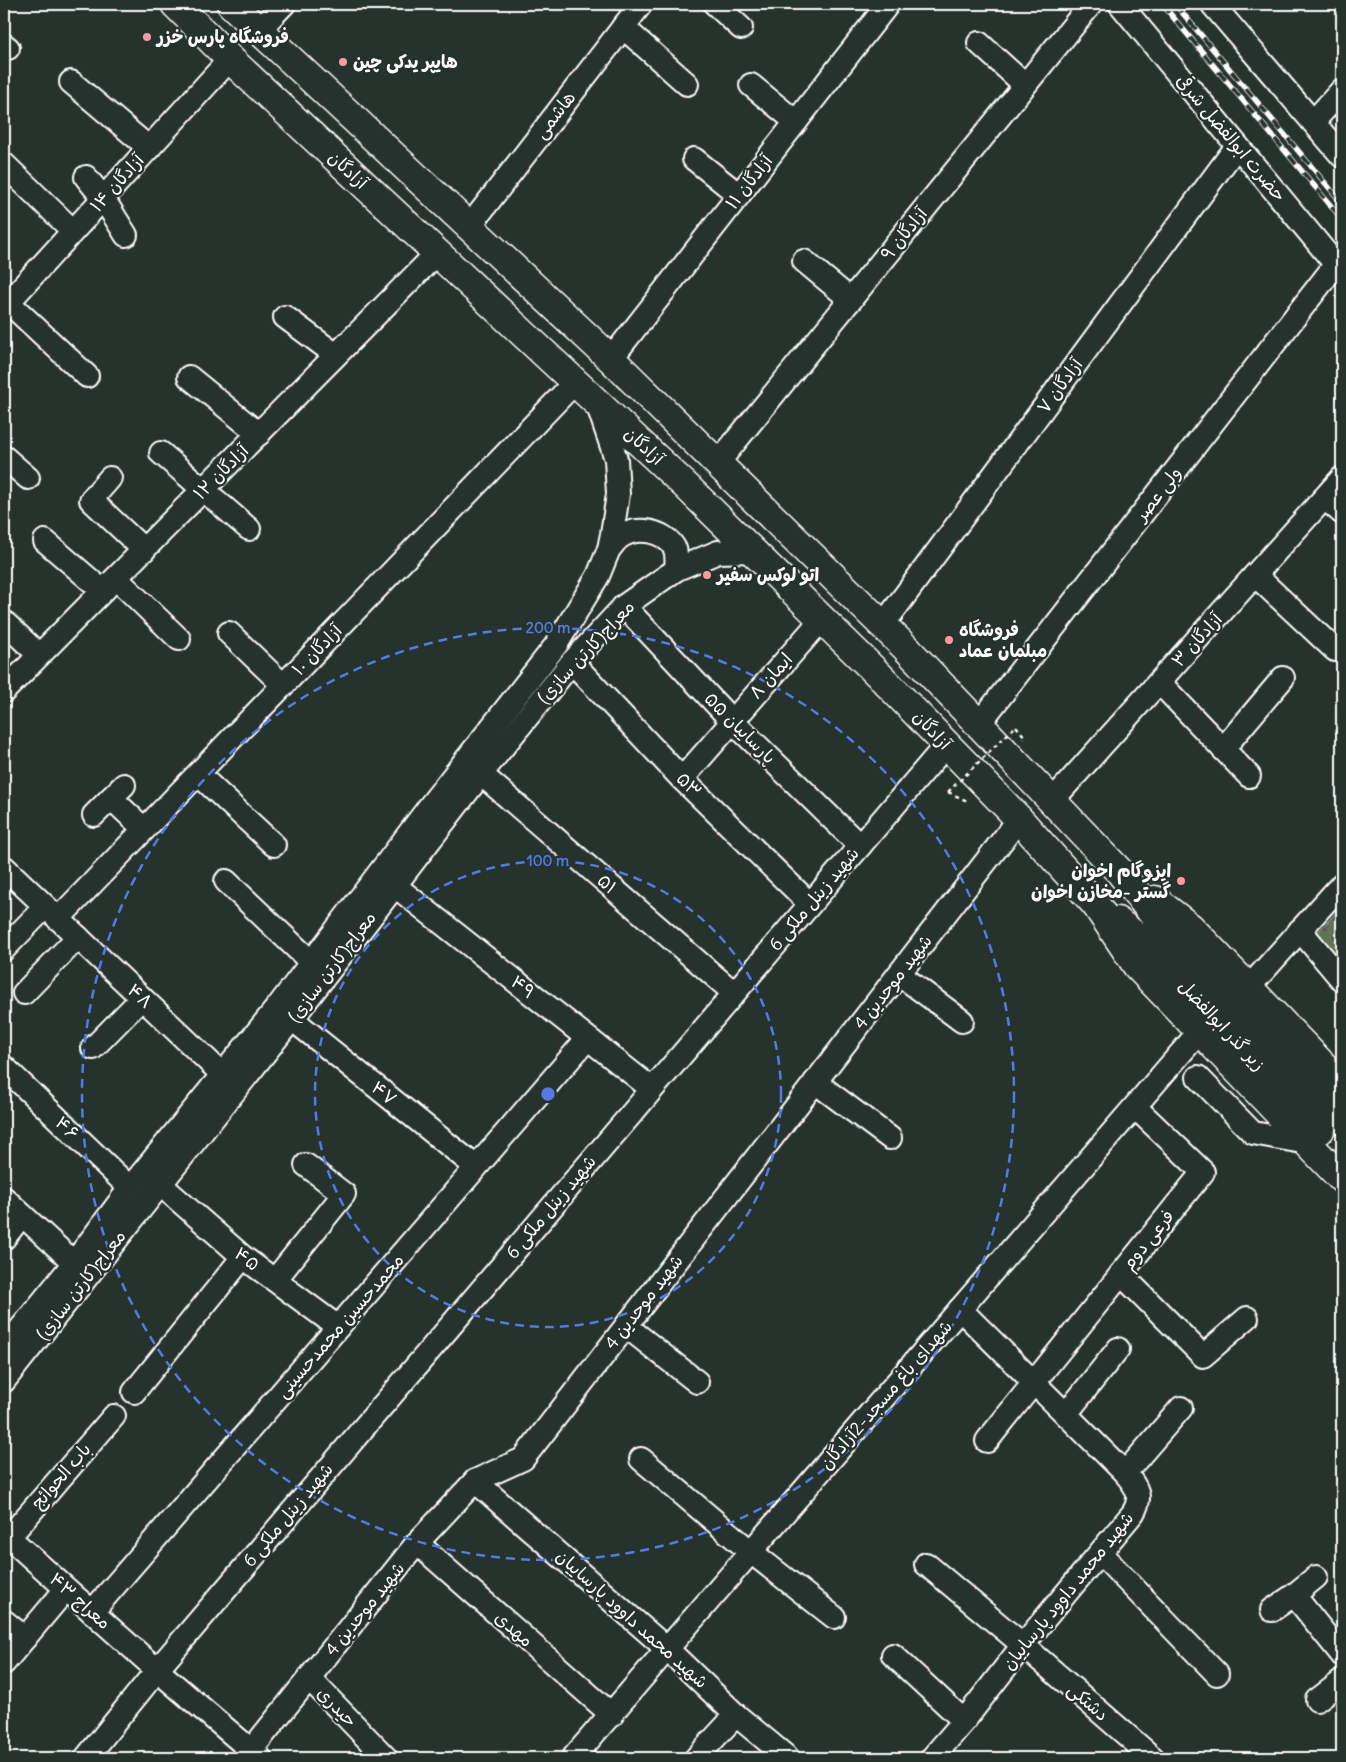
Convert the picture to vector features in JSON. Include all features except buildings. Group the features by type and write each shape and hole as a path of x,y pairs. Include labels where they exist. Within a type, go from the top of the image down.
{"main road":[{"name":"آزادگان","path":"175,4 279,106 753,551 879,674 1019,819 1096,905"},
{"path":"231,4 611,359 883,625 1120,872 1190,927 1342,1085"},
{"path":"279,106 291,108 302,105 310,97 313,81"},
{"path":"332,155 332,141 337,132 349,127 364,129"},
{"name":"زیر گذر ابوالفضل","path":"1120,872 1163,928 1342,1120"},
{"path":"1096,905 1137,966 1234,1069 1342,1179"},
{"name":"زیر گذر ابوالفضل","path":"1096,905 1148,946 1342,1153"}],"street":[{"path":"259,30 284,4"},
{"name":"هاشمی","path":"469,227 641,4"},
{"path":"714,4 742,28"},
{"name":"۱۱ آزادگان","path":"611,359 888,4"},
{"name":"۹ آزادگان","path":"718,464 1091,4"},
{"name":"حضرت ابوالفضل شرقی","path":"1120,4 1339,268"},
{"path":"1212,4 1342,156"},
{"path":"623,26 686,84"},
{"path":"979,43 1025,86"},
{"name":"۱۴ آزادگان","path":"6,304 230,59"},
{"path":"71,82 149,148"},
{"path":"751,86 796,122"},
{"path":"1314,122 1342,90"},
{"name":"۷ آزادگان","path":"883,625 1237,146"},
{"path":"694,159 739,195"},
{"path":"4,164 73,230"},
{"path":"86,177 103,198 126,235"},
{"name":"۱۲ آزادگان","path":"4,692 437,253"},
{"path":"804,261 851,300"},
{"name":"ولی عصر","path":"979,724 1339,268"},
{"path":"6,304 87,376"},
{"path":"284,317 336,356"},
{"path":"189,377 259,434"},
{"name":"۱۰ آزادگان","path":"4,949 52,913 144,830 575,382"},
{"name":"معراج(کارتن سازی)","path":"4,1381 81,1270 130,1188 311,962 432,802 556,644 598,576 609,549 618,494 616,459 596,402"},
{"path":"161,453 249,530"},
{"path":"4,458 28,478"},
{"path":"110,478 88,503 144,550"},
{"name":"۳ آزادگان","path":"1052,801 1342,478"},
{"path":"1325,498 1342,513"},
{"path":"609,549 620,538 634,531 650,531 665,538 675,550 677,569"},
{"path":"45,541 110,585 179,639"},
{"name":"معراج(کارتن سازی)","path":"4,1349 81,1270 160,1184 292,1019 481,774 572,662 624,606 677,569 718,552 753,551"},
{"path":"1255,575 1335,650"},
{"name":"پارساییان ۵۵","path":"624,606 732,721 860,846"},
{"name":"۸ ایمان","path":"682,779 822,619"},
{"path":"4,622 39,655"},
{"path":"229,633 283,685"},
{"name":"۵۳","path":"572,662 682,779 810,904"},
{"path":"1223,748 1283,678"},
{"path":"1160,682 1249,776"},
{"name":"6 شهید زینل ملکی","path":"90,1757 156,1670 946,745"},
{"path":"198,774 274,845"},
{"name":"۵۱","path":"481,774 734,993"},
{"path":"94,816 118,791 144,830"},
{"name":"4 شهید موحدین","path":"252,1756 309,1678 417,1543 475,1481 523,1459 1019,819"},
{"name":"۴۸","path":"4,867 222,1074"},
{"path":"226,881 311,962"},
{"path":"1249,987 1342,884"},
{"name":"۴۹","path":"394,885 652,1089"},
{"path":"1300,930 1342,980"},
{"path":"24,993 78,937"},
{"path":"899,974 962,1021"},
{"path":"93,1048 142,998"},
{"name":"۴۷","path":"292,1019 476,1168"},
{"name":"شهدای‌ باغ مسجد-2آزادگان","path":"574,1758 1199,1032"},
{"name":"محمدحسین محمدحسینی","path":"92,1612 588,1039"},
{"name":"۴۶","path":"4,1067 130,1188"},
{"path":"1214,1093 1234,1069"},
{"path":"1198,1077 1253,1133 1308,1143"},
{"path":"815,1082 890,1138"},
{"name":"فرعی دوم","path":"987,1440 1203,1172 1135,1107"},
{"path":"275,1280 344,1194 306,1165"},
{"name":"۴۵","path":"160,1184 244,1257 338,1327"},
{"path":"4,1198 81,1270"},
{"path":"4,1238 22,1215"},
{"path":"134,1392 244,1257"},
{"path":"1121,1274 1203,1356 1248,1318"},
{"name":"شهید محمد داوود پارساییان","path":"932,1758 964,1721 1023,1645 1101,1554 1138,1505 1139,1496 1136,1486 1125,1473 960,1309"},
{"path":"626,1326 697,1382"},
{"path":"1066,1414 1118,1349"},
{"path":"1125,1473 1181,1408"},
{"name":"باب الحوائج","path":"6,1535 114,1416"},
{"path":"641,1459 751,1552 834,1617"},
{"name":"شهید محمد داوود پارساییان","path":"475,1481 667,1649 736,1715 788,1758"},
{"name":"معراج ۴۳","path":"6,1535 252,1756"},
{"name":"مهدی","path":"417,1543 612,1715"},
{"path":"1101,1554 1217,1674"},
{"name":"دشتکی","path":"926,1564 1153,1758"},
{"path":"1272,1610 1316,1577"},
{"path":"4,1663 66,1589"},
{"path":"1294,1595 1342,1655"},
{"path":"4,1621 24,1638"},
{"path":"893,1655 964,1721"},
{"name":"حیدری","path":"309,1678 386,1758"},
{"path":"1317,1700 1342,1681"},
{"path":"696,1758 736,1715"}],"path":[{"path":"965,800 948,792 1016,726 1026,737"}],"green space":[{"path":"1342,906 1342,964 1317,933"}],"railway":[{"path":"1162,4 1342,219"},
{"path":"1175,4 1342,203"}],"place":[{"name":"فروشگاه پارس خزر","path":"147,37"},
{"name":"هایپر یدکی چین","path":"343,62"},
{"name":"اتو لوکس سفیر","path":"707,575"},
{"name":"فروشگاه مبلمان عماد","path":"949,640"},
{"name":"ایزوگام اخوان گستر -مخازن اخوان","path":"1181,881"}]}
